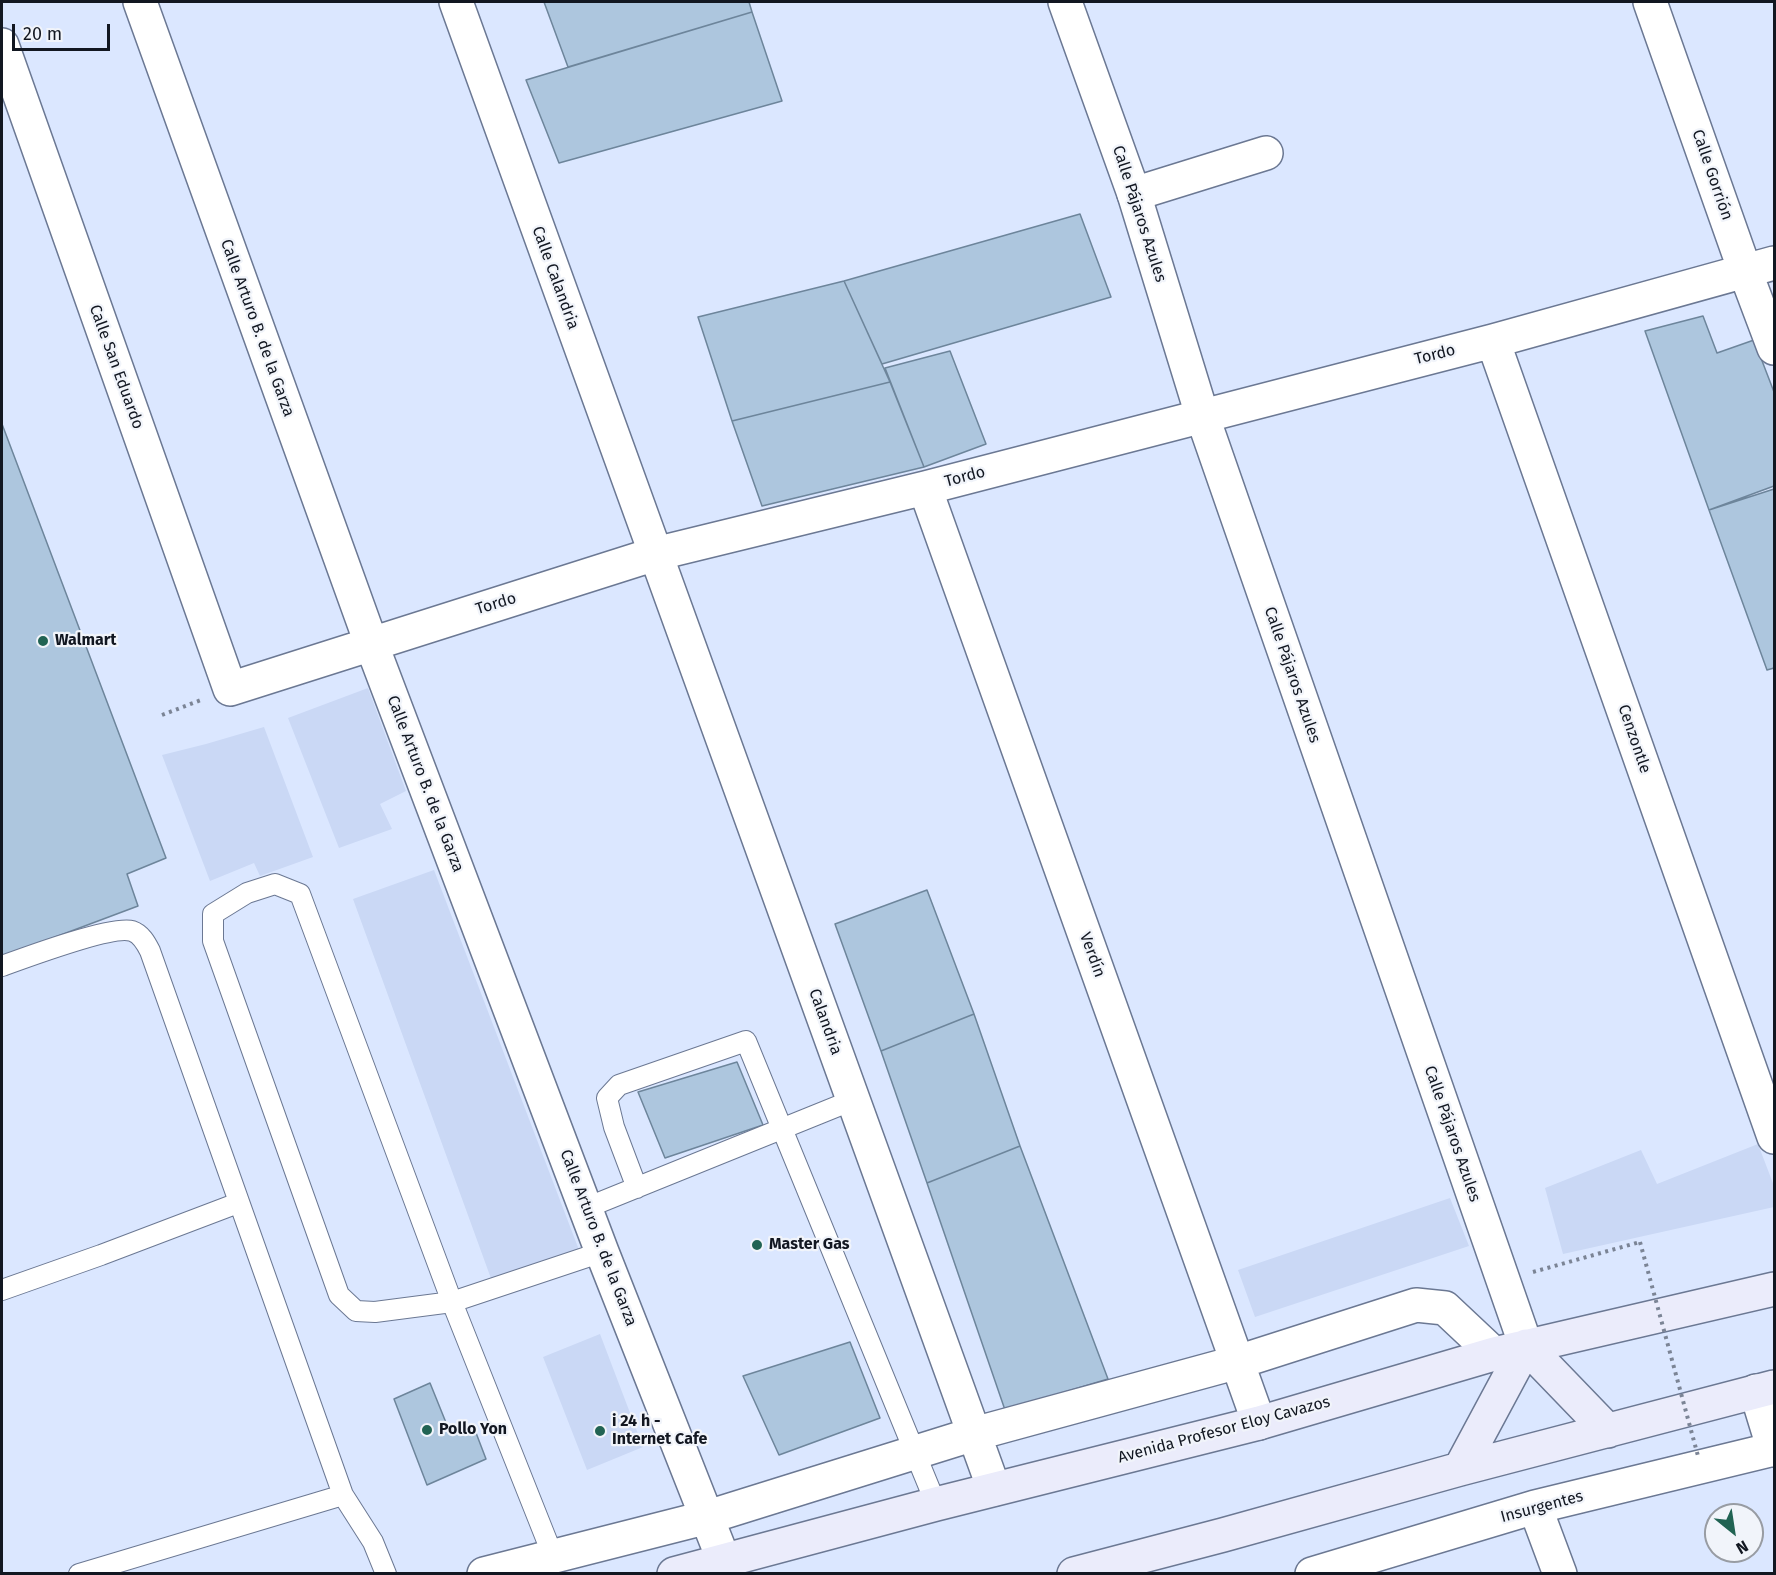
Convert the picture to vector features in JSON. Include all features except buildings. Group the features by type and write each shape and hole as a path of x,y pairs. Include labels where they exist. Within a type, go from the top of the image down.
{"main road":[{"name":"Avenida Profesor Eloy Cavazos","path":"675,1574 994,1489 1259,1423 1494,1354 1774,1289"},
{"path":"1460,1469 1526,1346 1608,1431"},
{"path":"1074,1574 1765,1389"}],"street":[{"name":"Calle Arturo B. de la Garza","path":"140,2 371,643 602,1252 724,1561"},
{"name":"Calle Calandria","path":"456,2 655,554"},
{"name":"Calle Pájaros Azules","path":"1065,2 1134,194 1202,415 1526,1346"},
{"name":"Calle Gorrión","path":"1650,2 1760,267 1774,348"},
{"name":"Calle San Eduardo","path":"2,45 230,689"},
{"path":"1134,194 1266,153"},
{"name":"Tordo","path":"230,689 655,554 924,488 1493,341 1760,267"},
{"name":"Cenzontle","path":"1493,341 1774,1137"},
{"name":"Verdín","path":"924,488 1259,1423"},
{"name":"Calandria","path":"655,554 994,1489"},
{"path":"484,1574 708,1517 975,1434 1238,1362 1416,1305 1445,1308 1494,1354"},
{"path":"1765,1389 1774,1449"},
{"name":"Insurgentes","path":"1312,1574 1535,1507 1774,1449"},
{"path":"1535,1507 1560,1574"}],"lane":[{"path":"553,1556 452,1302 300,894 275,884 247,893 213,914 213,941 339,1295 356,1311 375,1312 452,1302 602,1252"},
{"path":"2,966 114,931 131,931 142,938 150,951 343,1495 373,1542 386,1574"},
{"path":"637,1188 614,1127 607,1098 619,1085 746,1041 936,1504"},
{"path":"586,1208 853,1100"},
{"path":"2,1290 238,1203"},
{"path":"79,1574 103,1570 343,1495"}],"path":[{"path":"162,715 230,689"},
{"path":"1503,1280 1640,1242 1698,1456"}],"shaded area":[{"path":"368,688 406,791 380,804 392,829 339,848 288,718"},
{"path":"264,727 313,857 260,876 254,863 210,881 162,755"},
{"path":"434,870 579,1250 493,1284 353,899"},
{"path":"1758,1144 1774,1186 1774,1207 1563,1254 1545,1188 1641,1150 1657,1184"},
{"path":"1450,1198 1469,1246 1255,1317 1238,1270"},
{"path":"600,1334 643,1447 587,1470 543,1357"}],"place":[{"name":"Walmart","path":"43,641"},
{"name":"Master Gas","path":"757,1245"},
{"name":"Pollo Yon","path":"427,1430"},
{"name":"i 24 h - Internet Cafe","path":"600,1431"}]}
